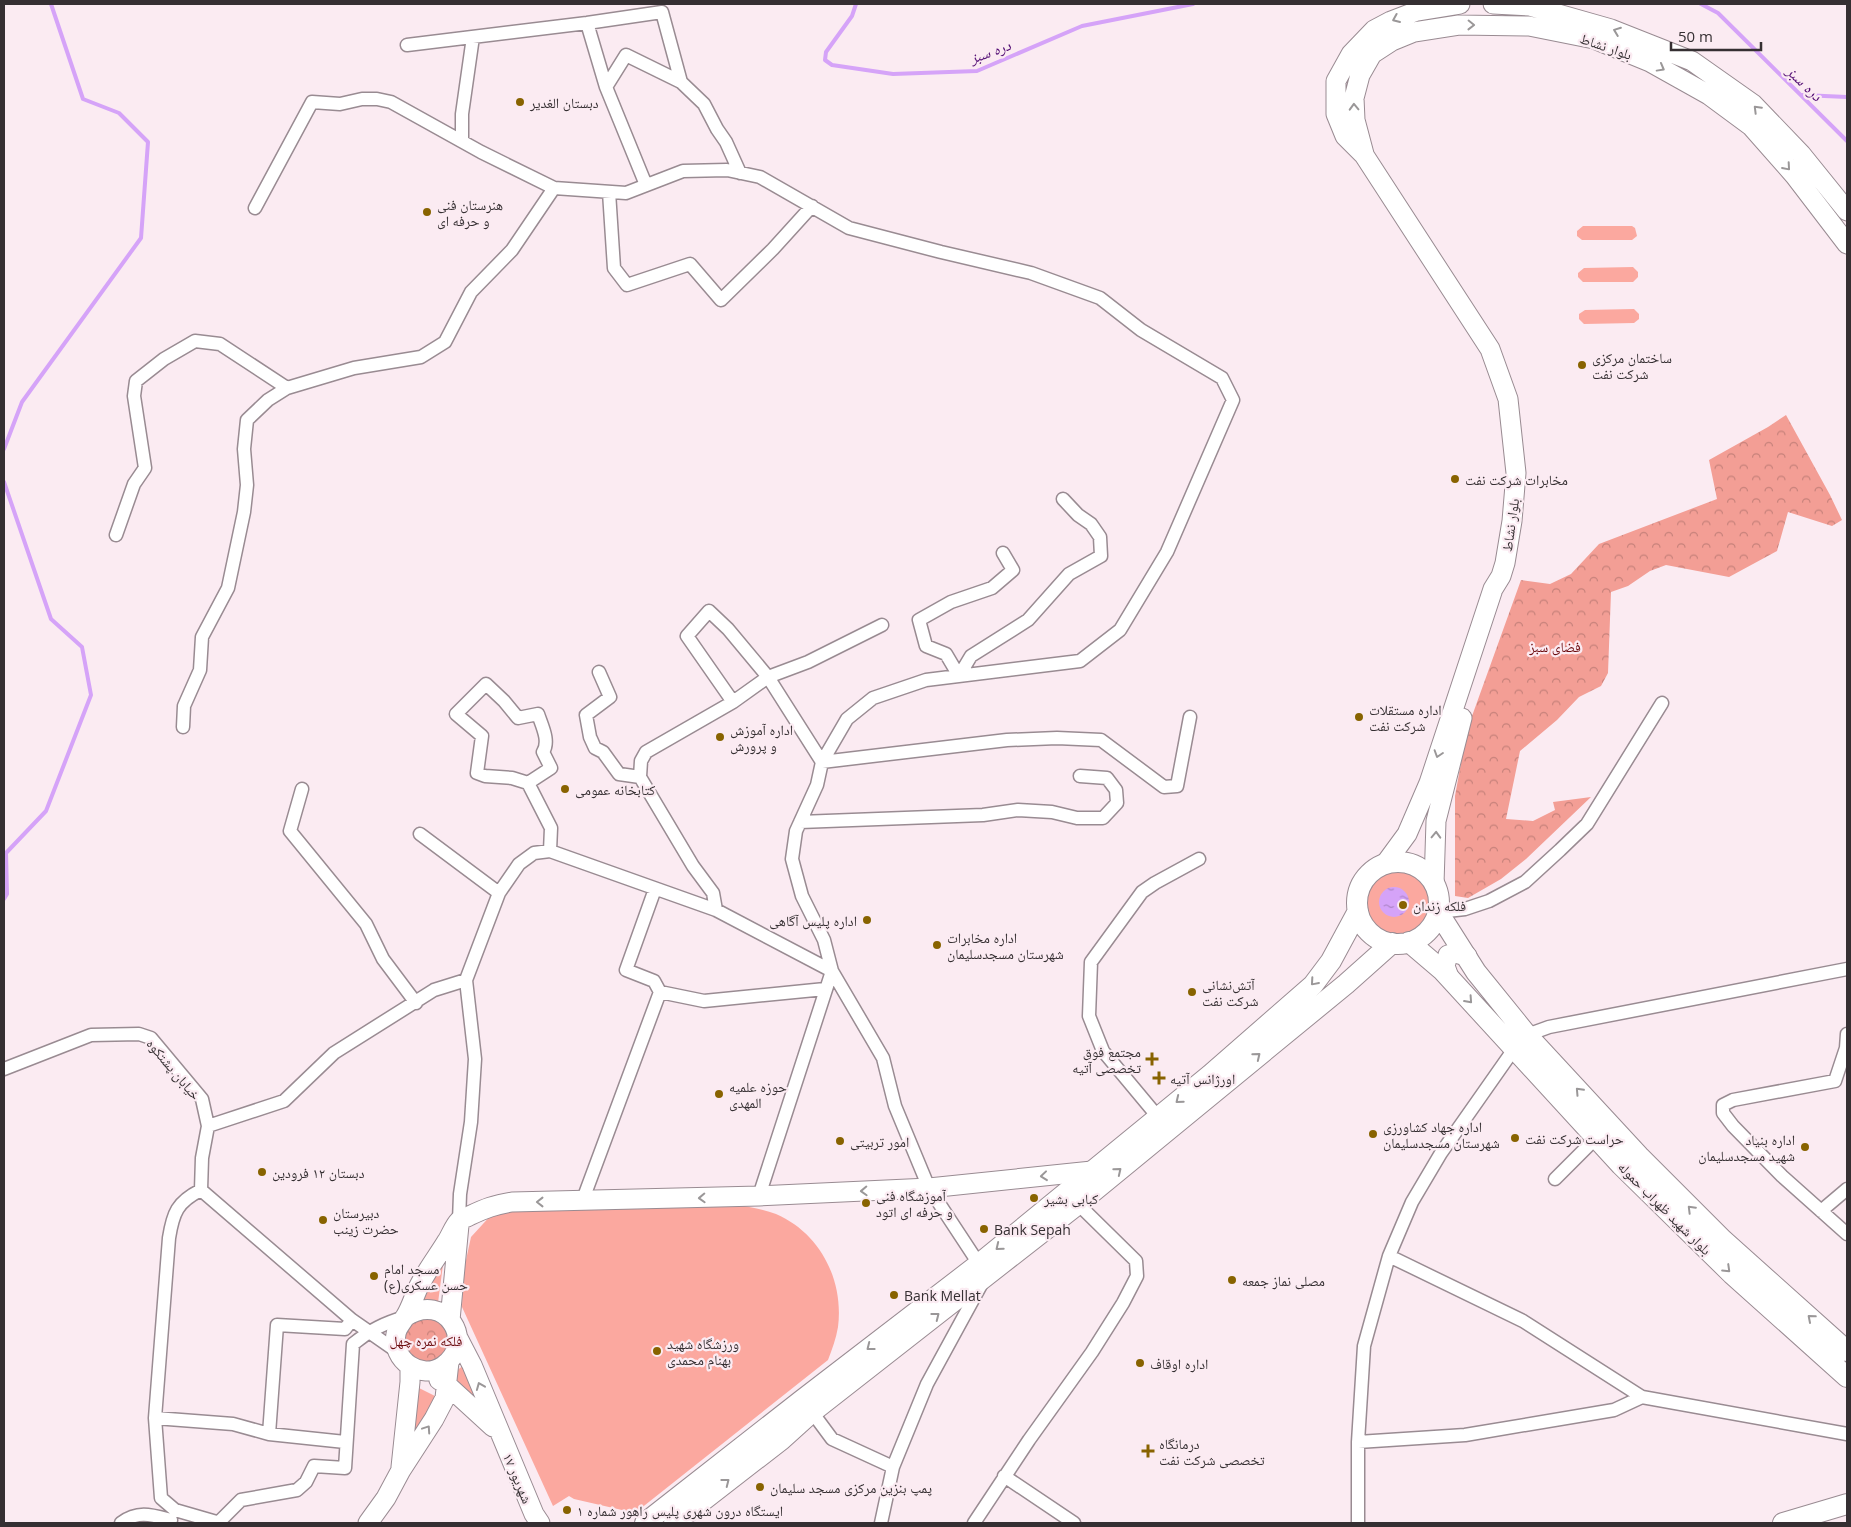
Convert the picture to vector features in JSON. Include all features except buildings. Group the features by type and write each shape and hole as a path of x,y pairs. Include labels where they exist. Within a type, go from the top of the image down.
{"main road":[{"name":"بلوار نشاط","path":"1385,864 1407,834 1428,784 1493,588 1501,576 1512,521 1516,473 1508,399 1490,349 1364,155 1345,136 1336,114 1336,81 1351,54 1374,30 1417,11 1460,4"},
{"name":"بلوار نشاط","path":"1493,4 1530,6 1612,29 1692,61 1753,104 1801,154 1847,212"},
{"name":"بلوار نشاط","path":"1364,155 1354,120 1354,98 1360,75 1372,54 1392,41 1414,32 1459,25 1529,26 1594,39 1650,62 1709,95 1751,126 1795,176 1847,244"},
{"name":"بلوار نشاط","path":"1434,884 1436,821 1462,717 1497,613 1503,586 1501,576"},
{"path":"646,1523 982,1271 1078,1204 1350,980 1401,942 1419,937 1428,930 1438,912 1438,892 1422,870 1407,862 1385,864 1373,870 1362,884 1358,893 1358,911 1367,929 1374,936 1401,942"},
{"path":"674,1523 781,1440 982,1271 1092,1171 1210,1075 1313,985 1331,961 1358,911"},
{"name":"بلوار شهید ظهراب حموله","path":"1438,912 1521,1042 1596,1138 1732,1274 1847,1377"},
{"name":"بلوار شهید ظهراب حموله","path":"1401,942 1448,977 1521,1042 1639,1156 1722,1240 1847,1350"},
{"path":"1448,977 1445,966 1448,955 1455,953 1467,956"},
{"path":"1331,961 1346,959 1350,962 1352,970 1350,980"},
{"path":"498,1431 446,1384 410,1363 396,1343 399,1325 405,1317 420,1285 459,1221 491,1205 512,1202 582,1202 929,1188 1092,1171"},
{"path":"368,1523 386,1498 445,1398 449,1362 454,1354 459,1221"},
{"path":"405,1317 414,1312 428,1309 443,1313 454,1328"},
{"name":"۱۷ شهریور","path":"454,1328 472,1365 534,1514 540,1523"},
{"path":"410,1363 432,1371 449,1362"},
{"path":"401,1470 410,1382 410,1363"},
{"path":"442,1405 477,1412"},
{"path":"1783,1523 1847,1504"},
{"path":"1830,1523 1847,1517"}],"street":[{"path":"407,45 662,12 681,82"},
{"path":"587,23 606,88 646,186"},
{"path":"462,141 462,114 473,37"},
{"path":"606,88 626,55 681,82 704,104 726,142 740,173"},
{"path":"255,208 312,102 340,104 362,99 377,99 391,102 554,188 626,193 684,171 727,170 760,177 849,228 1031,273 1100,298 1141,330 1222,378 1233,400 1167,552 1120,630 1080,661 926,680 873,698 847,719 822,762 817,784 796,831 792,858 802,896 824,940 832,971 883,1058 895,1106 929,1188 982,1271 926,1384 893,1467 881,1523"},
{"path":"183,727 184,706 200,670 202,637 228,588 244,512 247,485 244,449 247,420 268,400 288,388 354,368 421,357 444,342 471,292 512,250 554,188"},
{"path":"609,192 614,268 627,285 690,264 721,300 773,249 812,206"},
{"path":"116,535 134,484 145,468 134,396 136,381 164,359 195,341 220,344 288,388"},
{"path":"959,676 972,656 997,638 1028,620 1070,574 1102,556 1100,537 1091,524 1078,515 1063,499"},
{"path":"959,676 946,654 926,646 919,620 951,602 992,588 1013,570 1003,553"},
{"path":"733,702 687,636 709,612 728,629 768,677 822,762"},
{"path":"716,910 714,893 693,866 640,777 641,760 646,752 733,702 768,677 808,662 882,625"},
{"path":"599,672 610,697 586,715 590,737 596,748 603,752 619,774 640,777"},
{"path":"528,782 551,768 543,752 546,747 545,735 538,714 518,718 486,684 456,714 482,736 477,773 484,776 512,778 528,782 551,828 550,851"},
{"path":"1438,912 1465,909 1489,901 1525,882 1560,850 1587,824 1662,703"},
{"path":"822,762 1007,740 1057,738 1101,740 1164,787 1177,786 1190,717"},
{"path":"800,822 983,815 1018,810 1052,812 1078,818 1103,818 1117,803 1116,790 1107,778 1080,776"},
{"path":"302,789 290,831 366,924 383,960 416,1003"},
{"path":"420,834 499,892"},
{"path":"459,1221 460,1194 471,1122 474,1059 466,980 499,892 519,864 534,853 550,851 716,910 832,971"},
{"path":"1158,1117 1103,1051 1089,1016 1091,962 1142,892 1199,859"},
{"path":"582,1202 660,992 654,981 626,970 655,889"},
{"path":"1358,1523 1358,1442 1364,1346 1389,1256 1412,1202 1441,1154 1521,1042 1549,1027 1847,970"},
{"path":"759,1196 832,971"},
{"path":"208,1126 284,1101 334,1052 416,1003 434,990 466,980"},
{"path":"660,992 704,1001 825,988"},
{"name":"خیابان پشتکوه","path":"4,1069 91,1035 139,1034 151,1038 202,1099 208,1126 202,1158 201,1190"},
{"path":"1847,1034 1846,1048 1835,1081 1733,1100 1723,1105 1723,1113 1733,1126 1782,1176 1847,1234"},
{"path":"1554,1180 1596,1138"},
{"path":"1821,1211 1847,1189"},
{"path":"172,1518 161,1498 155,1418 169,1238 173,1216 186,1197 201,1190 352,1320 410,1363"},
{"path":"974,1523 1004,1476 1092,1352 1123,1303 1137,1276 1136,1261 1078,1204"},
{"path":"1389,1256 1523,1321 1642,1397 1847,1434"},
{"path":"121,1523 134,1515 152,1515 219,1523 241,1500 297,1490 306,1482 314,1466 345,1468 345,1442 353,1344 368,1332 387,1322 405,1317"},
{"path":"268,1434 277,1325 345,1329 352,1320"},
{"path":"1358,1442 1465,1435 1614,1410 1642,1397"},
{"path":"812,1412 832,1439 893,1467"},
{"path":"155,1418 234,1424 268,1434 345,1442"},
{"path":"1004,1476 1074,1523"}],"shaded area":[{"path":"1583,226 1632,226 1635,228 1637,236 1632,240 1582,240 1577,236 1577,231"},
{"path":"1633,267 1638,272 1638,277 1633,282 1583,282 1578,277 1578,273 1584,268"},
{"path":"1634,309 1639,314 1639,319 1634,323 1584,324 1579,319 1579,314 1585,310"},
{"path":"1396,870 1409,873 1419,880 1426,890 1429,903 1426,916 1419,926 1409,933 1396,936 1383,933 1373,926 1366,916 1363,903 1366,890 1373,880 1383,873"},
{"name":"ورزشگاه شهید بهنام محمدی","path":"735,1204 771,1212 792,1222 817,1246 826,1260 833,1276 839,1309 838,1327 828,1360 635,1513 574,1499 569,1496 553,1506 462,1307 463,1274 471,1237 493,1213 508,1208"},
{"path":"444,1257 438,1303 419,1299"},
{"path":"464,1365 478,1400 475,1402 451,1375"},
{"path":"419,1388 435,1396 437,1399 415,1436 411,1435"}],"green space":[{"name":"فضای سبز","path":"1786,415 1842,520 1832,526 1788,512 1777,551 1729,577 1666,565 1650,571 1628,586 1611,592 1608,673 1601,686 1579,697 1557,720 1520,751 1506,819 1533,821 1555,810 1553,802 1591,797 1526,859 1501,879 1468,898 1455,896 1455,796 1467,730 1521,580 1550,584 1571,574 1599,544 1717,499 1709,460"},
{"name":"فلکه نمره چهل","path":"430,1314 450,1329 449,1354 428,1366 405,1356 403,1331 407,1324"}],"water":[{"path":"1394,887 1404,892 1409,902 1404,912 1394,917 1384,912 1379,902 1384,892"}],"waterway":[{"path":"4,449 22,402 141,238 148,142 119,113 83,99 51,4"},
{"name":"دره سبز","path":"856,4 852,16 826,52 825,60 832,65 893,74 977,71 1082,26 1193,4"},
{"name":"دره سبز","path":"1701,4 1718,13 1847,141"},
{"path":"1802,95 1847,97"},
{"path":"4,482 51,619 82,647 91,695 46,811 6,853 7,894 4,899"}],"place":[{"name":"دبستان الغدیر","path":"520,102"},
{"name":"هنرستان فنی و حرفه ای","path":"427,212"},
{"name":"ساختمان مرکزی شرکت نفت","path":"1582,365"},
{"name":"مخابرات شرکت نفت","path":"1455,479"},
{"name":"اداره مستقلات شرکت نفت","path":"1359,717"},
{"name":"اداره آموزش و پرورش","path":"720,737"},
{"name":"کتابخانه عمومی","path":"565,789"},
{"name":"فلکه زندان","path":"1403,905"},
{"name":"اداره پلیس آگاهی","path":"867,920"},
{"name":"اداره مخابرات شهرستان مسجدسلیمان","path":"937,945"},
{"name":"آتش‌نشانی شرکت نفت","path":"1192,992"},
{"name":"مجتمع فوق تخصصی آتیه","path":"1152,1059"},
{"name":"اورژانس آتیه","path":"1159,1078"},
{"name":"حوزه علمیه المهدی","path":"719,1094"},
{"name":"اداره جهاد کشاورزی شهرستان مسجدسلیمان","path":"1373,1134"},
{"name":"حراست شرکت نفت","path":"1515,1138"},
{"name":"امور تربیتی","path":"840,1141"},
{"name":"اداره بنیاد شهید مسجدسلیمان","path":"1805,1147"},
{"name":"دبستان ۱۲ فرودین","path":"262,1172"},
{"name":"کبابی بشیر","path":"1034,1198"},
{"name":"آموزشگاه فنی و حرفه ای اتود","path":"866,1203"},
{"name":"دبیرستان حضرت زینب","path":"323,1220"},
{"name":"Bank Sepah","path":"984,1229"},
{"name":"مسجد امام حسن عسکری(ع)","path":"374,1276"},
{"name":"مصلی نماز جمعه","path":"1232,1280"},
{"name":"Bank Mellat","path":"894,1295"},
{"name":"ورزشگاه شهید بهنام محمدی","path":"657,1351"},
{"name":"اداره اوقاف","path":"1140,1363"},
{"name":"درمانگاه تخصصی شرکت نفت","path":"1148,1451"},
{"name":"پمپ بنزین مرکزی مسجد سلیمان","path":"760,1487"},
{"name":"ایستگاه درون شهری پلیس راهور شماره ۱","path":"567,1510"}]}
